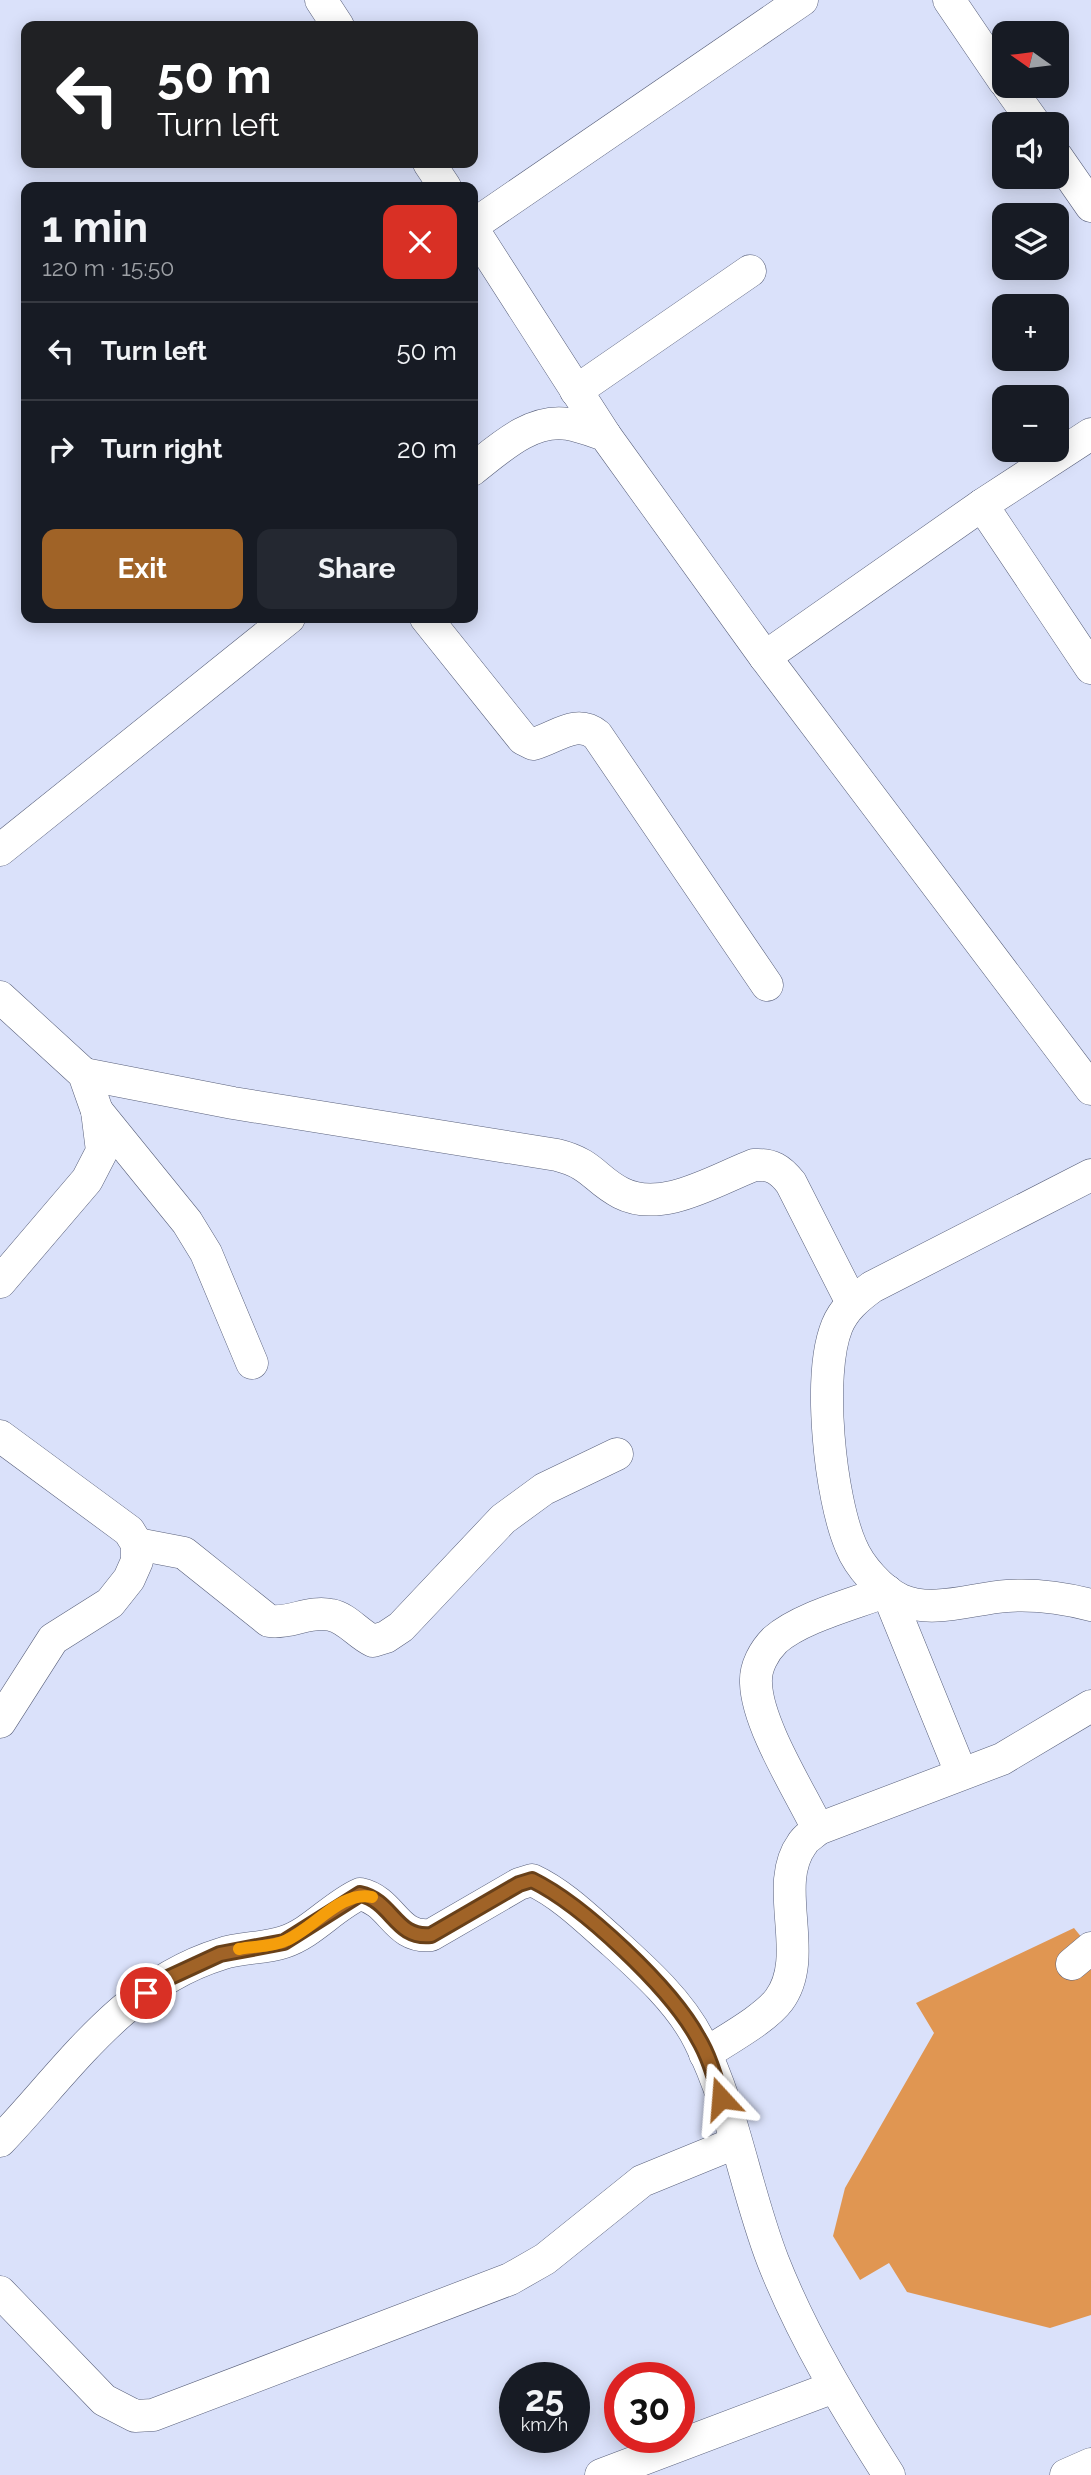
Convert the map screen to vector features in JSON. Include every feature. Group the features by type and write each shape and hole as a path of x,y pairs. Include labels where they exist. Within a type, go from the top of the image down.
{"street":[{"path":"478,223 803,0"},
{"path":"949,0 992,63"},
{"path":"1069,174 1091,206"},
{"path":"478,236 605,435 765,657 1086,1070"},
{"path":"576,391 750,271"},
{"path":"478,465 507,443 533,428 566,423 605,435"},
{"path":"765,657 982,505 1091,434"},
{"path":"982,505 1091,668"},
{"path":"0,850 283,623"},
{"path":"430,623 523,739 533,744 577,727 589,728 597,735 767,985"},
{"path":"0,998 84,1074 97,1111 102,1151 87,1180 0,1282"},
{"path":"84,1074 233,1103 557,1154 575,1159 593,1169 618,1192 643,1200 661,1200 754,1165 768,1164 781,1171 791,1183 852,1303"},
{"path":"97,1111 187,1222 206,1253 251,1363"},
{"path":"961,1773 887,1591 851,1548 832,1475 827,1378 838,1325 852,1303 872,1287 1091,1175"},
{"path":"0,1436 129,1531 137,1544 136,1561 129,1579 110,1603 53,1639 0,1722"},
{"path":"137,1544 184,1553 198,1561 269,1621 282,1623 328,1614 343,1619 361,1636 373,1641 401,1627 503,1520 544,1489 617,1454"},
{"path":"887,1591 902,1600 927,1604 1009,1595 1044,1596 1091,1605"},
{"path":"818,1829 760,1710 755,1681 760,1659 775,1640 797,1626 887,1591"},
{"path":"705,2054 779,2001 790,1978 793,1955 791,1884 794,1861 802,1844 818,1829 1002,1759 1088,1714"},
{"path":"0,2141 90,2039 124,2008 157,1985 220,1954 284,1942 360,1894 374,1897 405,1930 416,1936 431,1935 519,1884 532,1880 558,1894 628,1956 682,2013 705,2054 773,2260 803,2328 834,2387 889,2475"},
{"path":"0,2292 104,2400 135,2416 153,2415 510,2279 545,2259 642,2181 735,2143"},
{"path":"601,2475 834,2387"},
{"path":"1066,2475 1091,2464"}],"shaded area":[{"path":"1074,1928 1091,1949 1091,2315 1050,2328 907,2292 889,2263 860,2280 833,2236 845,2188 934,2033 916,2003"}],"slow traffic":[{"path":"239,1949 284,1942 304,1932 347,1900 360,1894 372,1897"}],"route":[{"path":"146,1993 168,1978 220,1954 284,1942 304,1932 347,1900 360,1894 374,1897 405,1930 416,1936 431,1935 519,1884 532,1880 558,1894 599,1929 682,2013 698,2038 715,2076 721,2098"}]}
